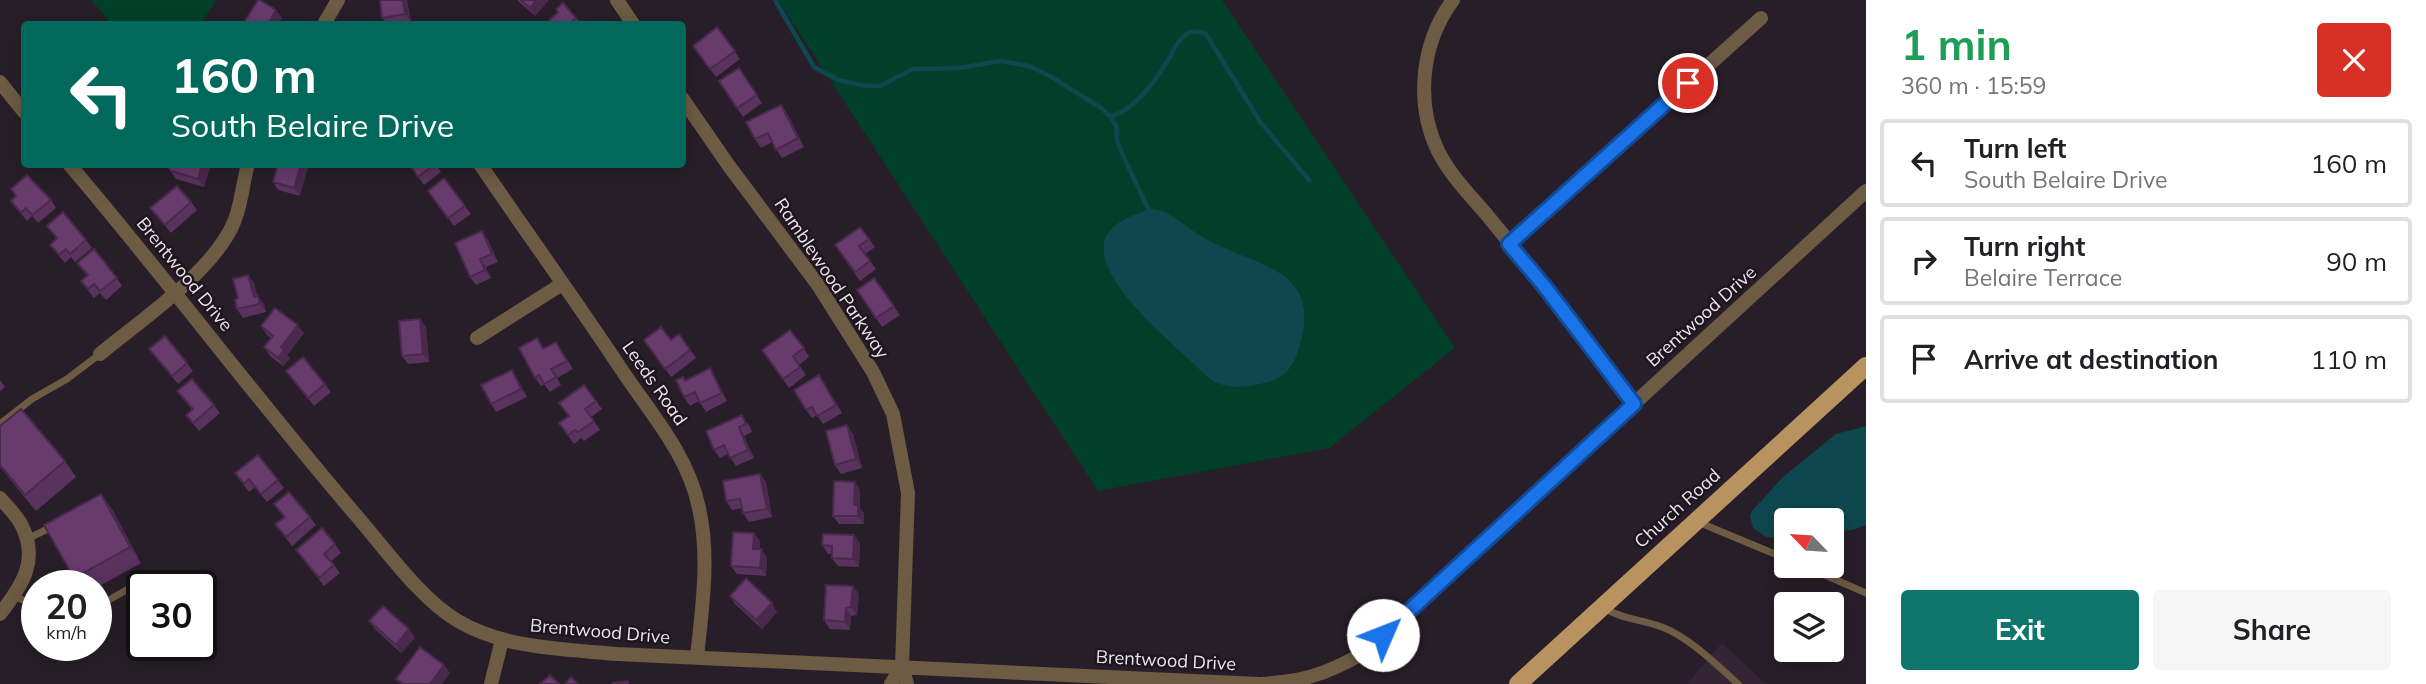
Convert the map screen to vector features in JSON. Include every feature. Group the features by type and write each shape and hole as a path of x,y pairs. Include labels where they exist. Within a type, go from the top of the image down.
{"main road":[{"name":"Church Road","path":"1518,684 1866,366"}],"street":[{"path":"326,21 338,0"},
{"path":"617,0 631,21"},
{"path":"1452,0 1439,21 1424,77 1427,117 1439,153 1634,404"},
{"path":"1509,244 1761,18"},
{"path":"0,82 21,108"},
{"name":"Ramblewood Parkway","path":"686,104 818,285 873,372 893,414 908,493 902,666 907,684"},
{"name":"Brentwood Drive","path":"72,168 334,489 422,592 456,620 478,632 502,640 551,648 1261,684 1300,681 1334,670 1360,655 1866,191"},
{"path":"100,354 174,293 224,242 236,220 247,168"},
{"name":"Leeds Road","path":"483,168 667,433 688,470 703,526 705,562 697,657"},
{"path":"477,338 562,284"},
{"path":"0,498 21,523 28,546 27,573 0,614"},
{"path":"492,684 502,640"},
{"name":"Ramblewood Parkway","path":"891,684 902,666"}],"lane":[{"path":"0,424 32,399 67,379 100,354"},
{"path":"26,539 65,520"},
{"path":"1694,521 1774,554"},
{"path":"1832,578 1866,593"},
{"path":"14,596 21,599"},
{"path":"1601,607 1619,617 1662,627 1682,638 1738,684"}],"shaded area":[{"path":"1722,643 1766,684 1687,684"}],"green space":[{"path":"91,0 216,0 203,21 109,21"},
{"path":"778,0 1222,0 1455,348 1329,448 1098,491"}],"water":[{"path":"1149,209 1164,212 1204,238 1281,274 1294,286 1302,301 1304,321 1297,355 1283,375 1249,386 1233,387 1218,383 1203,373 1132,304 1108,266 1104,249 1112,228"},
{"path":"1866,426 1866,525 1844,531 1844,508 1774,508 1774,538 1766,537 1753,528 1750,516 1752,511 1783,477 1836,434"}],"building":[{"path":"258,0 276,10 270,21 245,21"},
{"path":"380,0 403,0 405,14 382,18"},
{"path":"521,0 536,0 530,8"},
{"path":"563,3 576,18 572,21 548,21 558,12 556,9"},
{"path":"717,27 735,51 710,69 693,46"},
{"path":"739,68 757,95 737,108 719,81"},
{"path":"781,105 798,138 776,150 768,133 755,139 746,122"},
{"path":"169,168 201,168 198,179"},
{"path":"277,168 300,168 294,188 273,182"},
{"path":"412,168 430,168 418,177"},
{"path":"27,175 51,200 32,215 26,208 21,213 11,201 16,196 11,189"},
{"path":"444,178 465,206 448,218 428,191"},
{"path":"177,186 191,202 165,225 150,208"},
{"path":"63,212 86,240 70,254 66,249 59,255 50,245 57,238 47,226"},
{"path":"860,227 869,239 859,246 870,261 855,272 835,245"},
{"path":"482,231 492,254 480,259 485,270 470,277 455,243"},
{"path":"94,249 117,278 100,291 94,284 88,289 81,281 88,275 77,263"},
{"path":"248,275 254,297 258,296 260,304 237,309 235,300 238,298 233,279"},
{"path":"874,278 894,306 876,318 857,290"},
{"path":"275,308 298,325 281,347 284,350 278,358 264,347 273,336 261,326"},
{"path":"420,319 423,354 402,356 399,321"},
{"path":"661,327 671,340 679,334 690,350 665,369 644,340"},
{"path":"790,330 804,348 793,356 800,367 783,379 762,350"},
{"path":"165,336 187,363 172,376 149,349"},
{"path":"537,338 543,349 556,342 567,361 551,369 556,377 544,384 539,375 535,378 519,348"},
{"path":"303,357 325,384 308,398 286,371"},
{"path":"710,368 722,393 700,403 695,392 684,397 676,380 683,377 685,381"},
{"path":"512,370 521,389 491,404 481,385"},
{"path":"819,375 836,405 817,416 812,407 806,410 794,390"},
{"path":"192,379 214,405 193,423 186,415 193,409 177,391"},
{"path":"584,385 596,401 585,409 594,421 568,435 559,423 569,416 559,403"},
{"path":"21,409 65,461 25,495 0,465 0,426"},
{"path":"742,415 746,424 739,427 748,450 730,458 724,445 714,450 706,431"},
{"path":"847,425 856,459 835,465 826,431"},
{"path":"258,455 278,480 261,494 249,479 244,484 235,473"},
{"path":"760,474 767,509 743,513 740,499 726,501 723,481"},
{"path":"834,481 855,482 854,505 858,505 858,516 833,516"},
{"path":"289,492 310,517 286,537 275,524 285,517 274,504"},
{"path":"101,494 130,547 88,570 69,570 44,525"},
{"path":"322,528 335,544 324,554 334,565 319,578 296,550"},
{"path":"733,532 754,533 753,549 762,549 760,568 731,566"},
{"path":"823,534 854,535 853,559 832,558 832,546 822,545"},
{"path":"746,578 772,603 756,620 730,596"},
{"path":"826,585 853,586 851,607 846,608 845,622 824,620"},
{"path":"383,606 409,629 396,645 369,621"},
{"path":"420,647 444,665 430,684 403,684 396,679"},
{"path":"550,675 559,684 540,684"},
{"path":"571,677 578,684 565,684"}],"waterway":[{"path":"775,0 814,67 838,80 880,86 913,69 959,68 1001,61 1029,66 1050,76 1101,108 1111,118 1116,126 1121,151 1150,213"},
{"path":"1109,116 1125,110 1142,95 1182,38 1188,33 1203,33 1261,123 1309,180"}],"route":[{"path":"1383,635 1634,404 1509,244 1688,83"}]}
